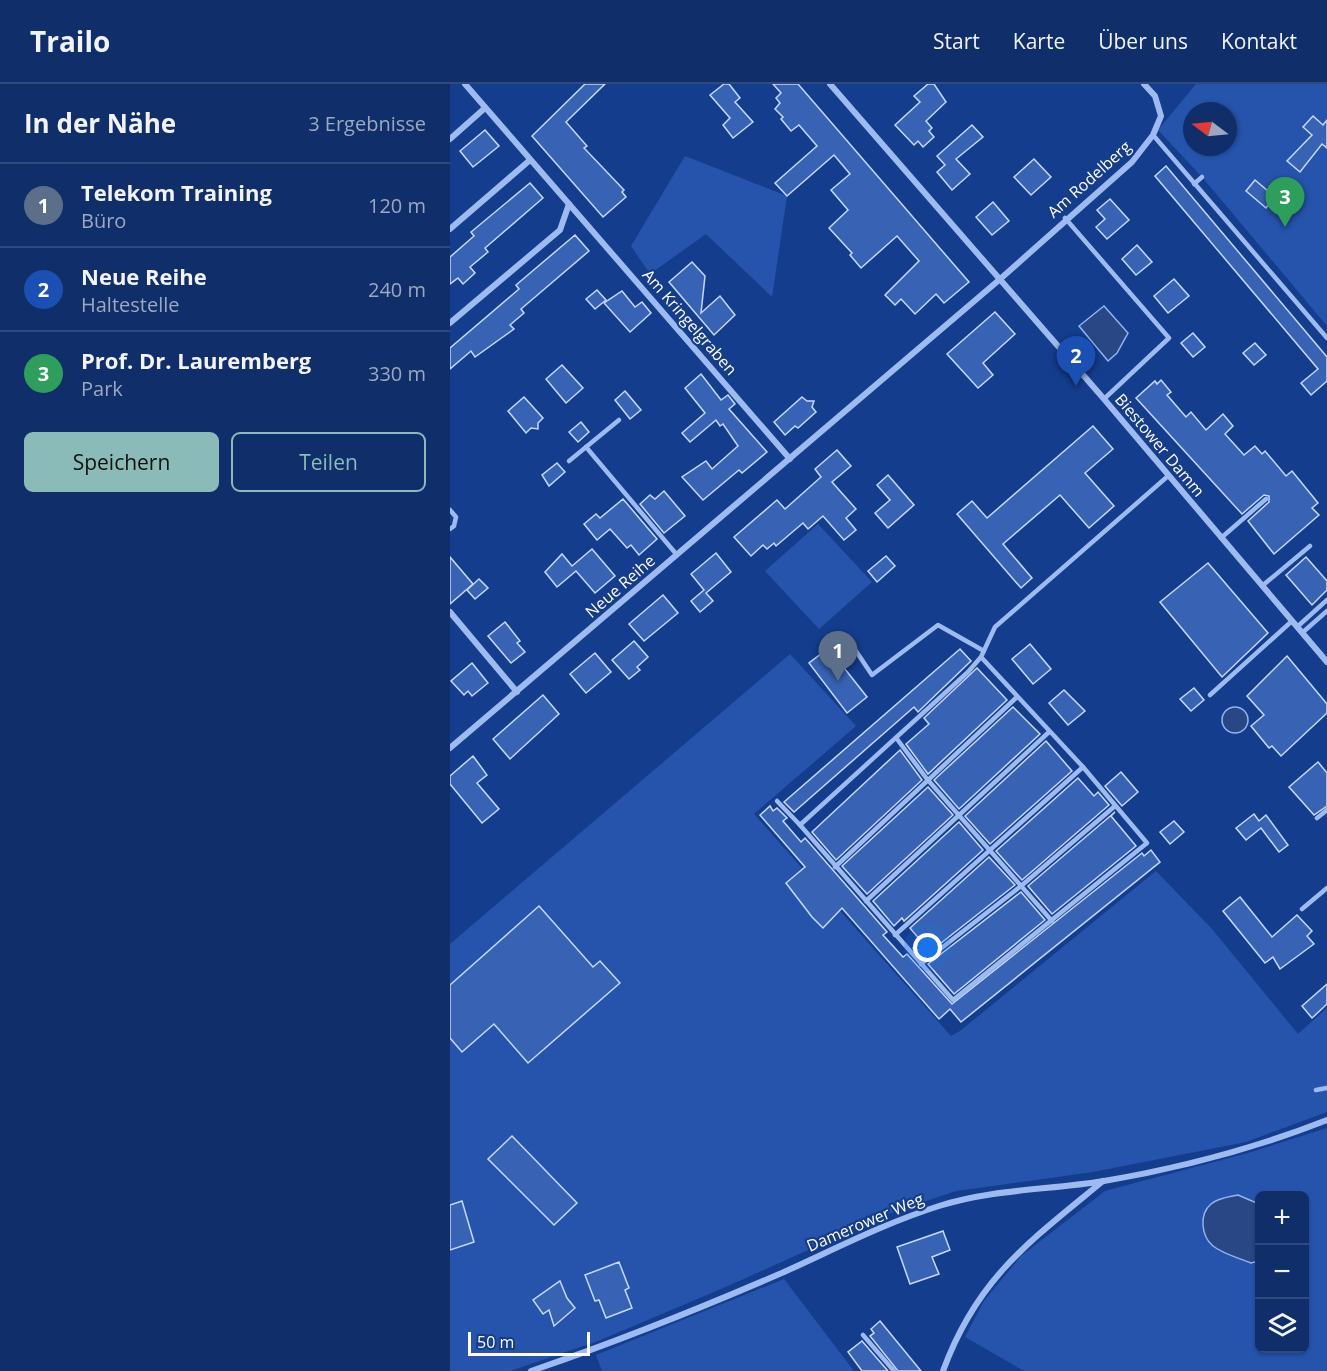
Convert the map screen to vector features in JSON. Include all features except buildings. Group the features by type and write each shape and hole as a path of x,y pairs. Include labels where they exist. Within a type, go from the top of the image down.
{"street":[{"name":"Am Kringelgraben","path":"465,84 790,459"},
{"name":"Biestower Damm","path":"830,84 1104,399 1327,662"},
{"name":"Am Rodelberg","path":"999,280 1065,218 1132,162 1153,135 1161,116 1155,96 1144,84"},
{"path":"450,138 485,108"},
{"path":"450,229 530,160"},
{"path":"450,323 560,230 569,204"},
{"name":"Neue Reihe","path":"450,748 999,280"},
{"path":"450,612 517,692"},
{"name":"Damerower Weg","path":"531,1371 783,1272 891,1223 940,1206 990,1194 1103,1181 1248,1148 1327,1120"},
{"path":"943,1371 958,1333 987,1287 1018,1251 1103,1181"}],"lane":[{"path":"1153,135 1327,338"},
{"path":"1194,184 1202,177"},
{"path":"1065,218 1169,338 1104,399"},
{"path":"569,461 619,420"},
{"path":"586,447 677,555"},
{"path":"800,825 897,739 981,657 995,627 1168,476"},
{"path":"1221,538 1266,499"},
{"path":"450,510 456,517 454,526 450,529"},
{"path":"1262,586 1310,546"},
{"path":"1210,695 1294,624 1327,600"},
{"path":"1302,633 1327,611"},
{"path":"846,636 872,675 938,625 984,651"},
{"path":"777,801 953,1000 1147,843 1083,767 981,657"},
{"path":"835,867 1017,697"},
{"path":"866,901 1049,732"},
{"path":"897,739 927,779 1052,921"},
{"path":"895,934 1083,767"},
{"path":"921,964 1021,886 1115,806"},
{"path":"1317,818 1327,810"},
{"path":"1302,909 1327,888"},
{"path":"1316,1090 1327,1088"},
{"path":"863,1335 894,1371"}],"shaded area":[{"path":"1196,84 1327,84 1327,326 1202,177 1158,130"},
{"path":"685,156 787,196 772,297 706,234 650,274 631,246"},
{"path":"1104,306 1128,333 1117,353 1108,361 1079,326"},
{"path":"818,524 872,582 819,629 765,571"},
{"path":"790,654 856,726 754,814 951,1036 1156,871 1212,929 1298,1034 1327,1008 1327,1112 1246,1142 1093,1172 956,1191 888,1214 598,1341 510,1371 450,1371 450,944"},
{"path":"1235,707 1244,711 1248,720 1244,729 1235,733 1226,729 1222,720 1226,711"},
{"path":"1327,1128 1327,1371 1024,1371 965,1337 984,1301 1021,1256 1105,1191 1248,1153"},
{"path":"1238,1195 1255,1202 1255,1262 1251,1263 1221,1251 1213,1246 1206,1237 1203,1225 1205,1213 1211,1204 1220,1199"},
{"path":"784,1279 854,1371 602,1371 596,1355"}],"place":[{"name":"Prof. Dr. Lauremberg","path":"1285,227"},
{"name":"Neue Reihe","path":"1076,386"},
{"name":"Telekom Training","path":"838,681"}]}
